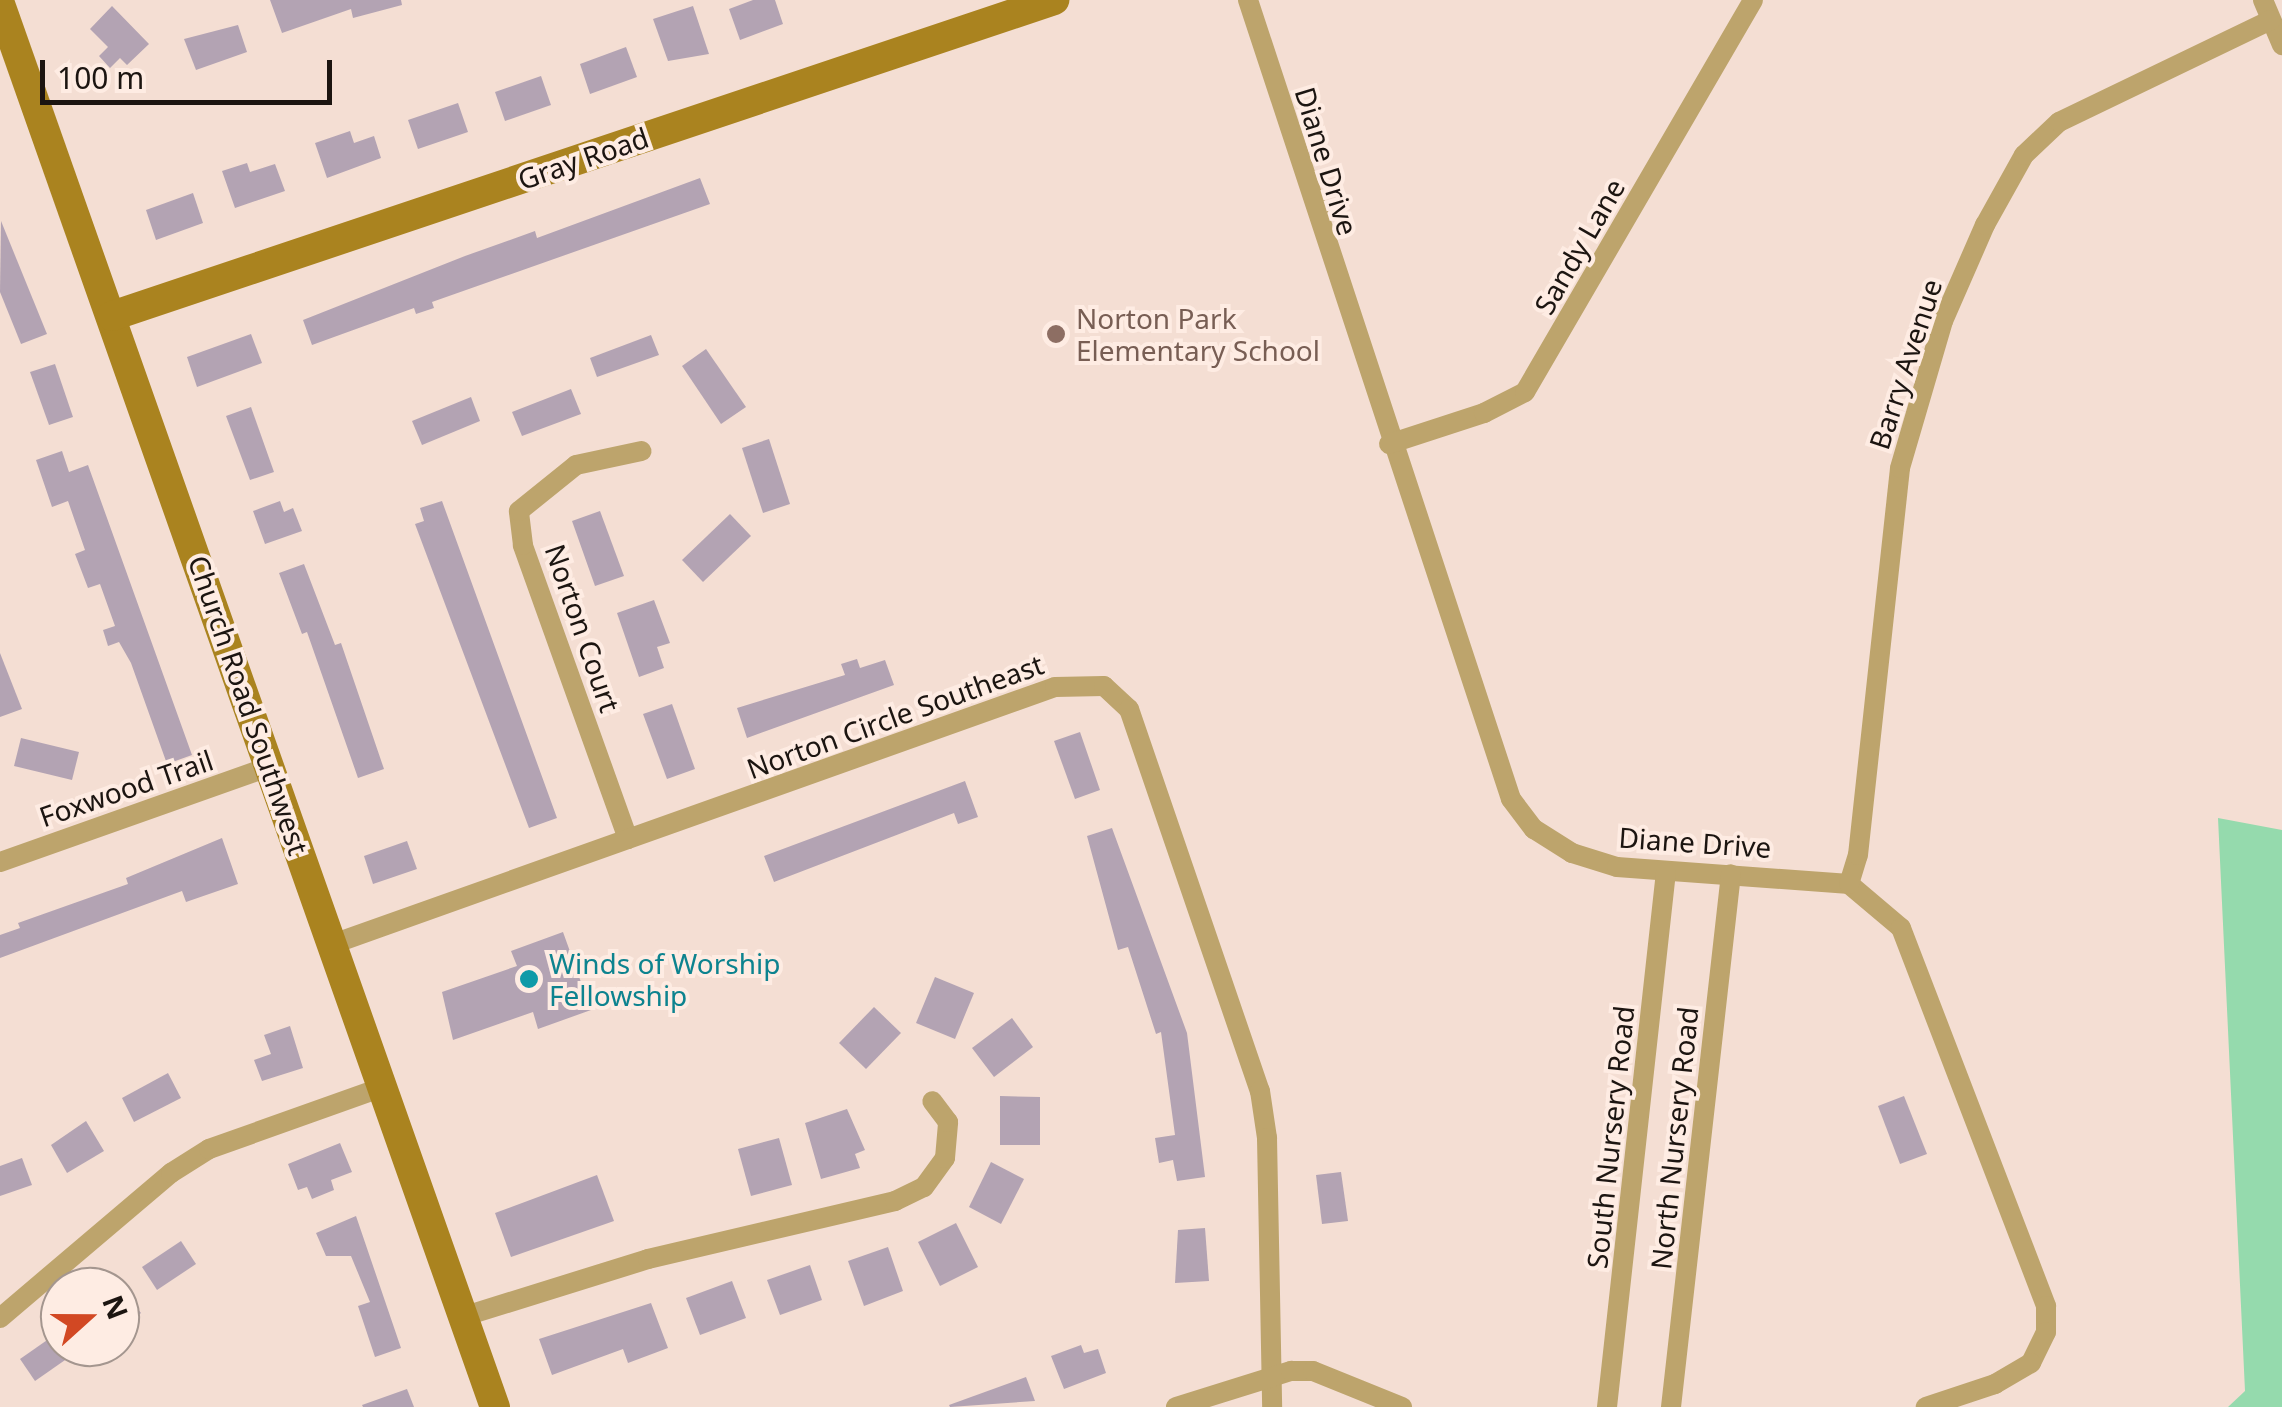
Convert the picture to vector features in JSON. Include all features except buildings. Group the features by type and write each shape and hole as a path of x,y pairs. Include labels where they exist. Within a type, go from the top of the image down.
{"street":[{"name":"Gray Road","path":"112,316 1054,0"},
{"name":"Diane Drive","path":"1248,0 1389,444 1511,798 1534,829 1572,853 1617,868 1849,884"},
{"name":"Sandy Lane","path":"1389,444 1484,413 1525,392 1753,0"},
{"name":"Church Road Southwest","path":"0,4 495,1407"},
{"path":"2267,10 2282,45"},
{"name":"Barry Avenue","path":"1849,884 1858,855 1900,468 1943,321 1984,224 2024,155 2059,122 2267,10"},
{"name":"Norton Court","path":"628,839 523,546 520,511 576,465 642,451"},
{"name":"Norton Circle Southeast","path":"332,944 1054,686 1090,683 1117,694 1129,709 1230,989 1260,1091 1267,1138 1272,1407"},
{"name":"Foxwood Trail","path":"0,862 271,766"},
{"name":"South Nursery Road","path":"1607,1407 1666,872"},
{"name":"North Nursery Road","path":"1671,1407 1731,874"},
{"path":"1849,884 1900,928 2046,1306 2046,1332 2031,1363 1995,1384 1926,1407"},
{"path":"0,1318 172,1173 209,1149 380,1088"},
{"path":"462,1317 616,1268 895,1201 924,1187 945,1158 948,1122 932,1101"},
{"path":"1176,1407 1269,1374 1313,1371 1402,1407"}],"green space":[{"path":"2218,818 2282,830 2282,1407 2228,1407 2245,1391"}],"place":[{"name":"Norton Park Elementary School","path":"1056,334"},
{"name":"Winds of Worship Fellowship","path":"529,979"}]}
